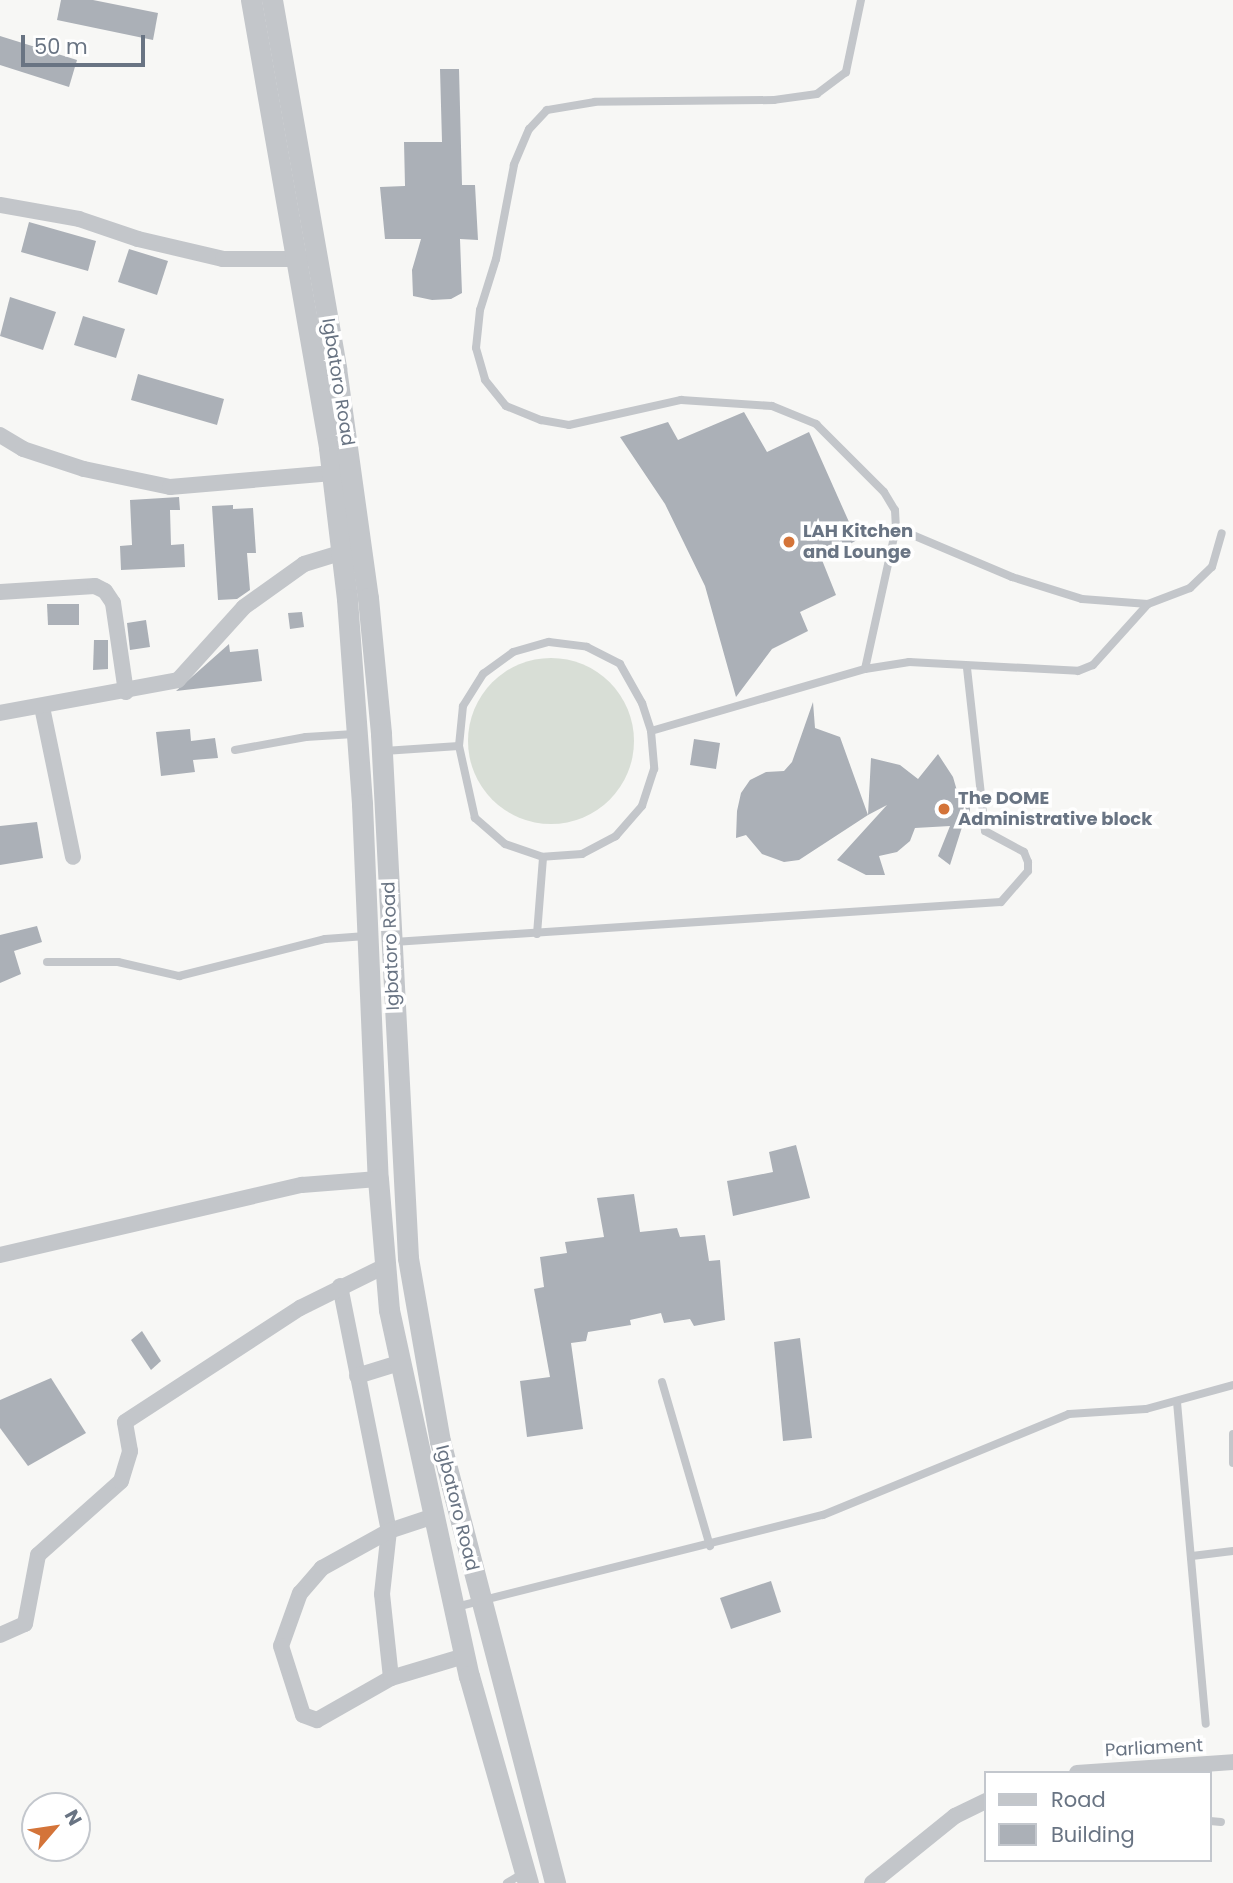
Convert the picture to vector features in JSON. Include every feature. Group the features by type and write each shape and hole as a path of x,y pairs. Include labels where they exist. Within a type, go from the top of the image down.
{"street":[{"name":"Igbatoro Road","path":"251,0 332,473 341,553 357,598 382,751 408,1258 440,1441 480,1604 555,1883"},
{"name":"Igbatoro Road","path":"272,0 355,489 357,733 378,1179 385,1266 399,1363 431,1517 520,1879"},
{"path":"1,205 79,219 148,242 223,259 317,260"},
{"path":"0,435 23,449 84,468 170,488 332,473"},
{"path":"0,713 126,692 178,680 244,607 304,564 341,553"},
{"path":"0,592 95,586 105,591 113,603 126,692"},
{"path":"42,707 73,857"},
{"path":"0,1255 302,1185 378,1179"},
{"path":"0,1635 25,1624 38,1555 121,1481 130,1451 125,1422 340,1286 385,1266"},
{"path":"340,1286 389,1531 382,1594 391,1678"},
{"path":"357,1376 399,1363"},
{"path":"431,1517 389,1531 313,1575 300,1593 281,1646 303,1715 310,1720 317,1720 391,1678 464,1656"},
{"name":"Parliament","path":"1134,1771 1233,1762"},
{"path":"872,1883 955,1816 984,1802"}],"lane":[{"path":"861,0 846,72 817,94 774,100 583,103 547,110 529,129 514,165 496,259 480,310 476,348 485,380 506,406 541,419 569,425 681,400 772,406 816,424 884,492 895,510 896,528 865,669"},
{"path":"896,528 1012,577 1082,600 1148,604 1190,588 1205,574 1212,567 1222,533"},
{"path":"651,730 865,669 909,662 967,668 1078,671 1093,665 1148,604"},
{"path":"549,642 587,647 620,664 642,703 651,730 654,769 642,806 616,836 582,853 543,856 505,844 475,818 459,746 463,706 482,674 513,652 549,642"},
{"path":"391,942 1001,902 1009,897 1028,871 1028,862 1024,852 985,831 967,668"},
{"path":"235,750 306,737 357,733"},
{"path":"382,751 459,746"},
{"path":"537,934 543,856"},
{"path":"47,962 118,962 179,975 325,939 366,936"},
{"path":"662,1382 710,1546"},
{"path":"453,1608 480,1604 823,1515 1069,1415 1177,1402 1233,1385"},
{"path":"1177,1402 1206,1724"},
{"path":"1233,1434 1233,1463"},
{"path":"1192,1556 1233,1551"},
{"path":"1212,1821 1221,1822"}],"shaded area":[{"path":"551,658 583,664 610,682 628,709 634,741 628,773 610,800 583,818 551,824 519,818 492,800 474,773 468,741 474,709 492,682 519,664"}],"building":[{"path":"61,0 93,0 158,13 153,40 57,20"},
{"path":"0,36 77,60 69,87 0,65"},
{"path":"440,69 459,69 462,185 475,185 478,240 460,239 462,293 451,299 432,300 413,296 412,270 421,239 385,239 380,187 405,186 404,142 442,142"},
{"path":"29,222 96,241 88,271 21,252"},
{"path":"129,249 168,261 157,295 118,282"},
{"path":"10,297 56,312 43,350 0,336"},
{"path":"83,316 125,329 116,358 74,345"},
{"path":"138,374 224,399 217,425 131,400"},
{"path":"744,412 767,452 809,432 857,540 822,560 836,595 800,612 808,631 772,649 736,697 705,586 665,504 620,437 668,422 678,440"},
{"path":"179,497 180,510 170,510 171,545 184,544 185,567 121,570 120,546 132,545 130,500"},
{"path":"233,505 233,509 253,508 256,553 247,553 250,590 237,599 218,600 212,506"},
{"path":"47,604 79,604 79,625 48,625"},
{"path":"302,612 304,627 290,629 288,613"},
{"path":"146,620 150,647 130,650 127,623"},
{"path":"94,640 108,640 108,669 93,670"},
{"path":"229,644 230,652 258,649 262,681 176,691"},
{"path":"813,702 815,728 840,737 868,815 799,860 784,862 762,854 746,835 736,838 737,811 741,793 750,780 766,772 784,771 792,762"},
{"path":"190,729 191,741 215,738 218,758 193,760 195,772 161,776 156,732"},
{"path":"694,739 720,743 716,769 690,765"},
{"path":"938,754 953,777 960,801 970,803 970,821 963,824 950,865 938,856 950,826 915,828 910,841 897,852 879,856 885,875 866,875 837,860 887,805 868,815 871,758 900,765 918,779"},
{"path":"37,822 43,858 0,865 0,826"},
{"path":"37,926 42,942 14,951 21,974 0,983 0,935"},
{"path":"796,1145 810,1198 733,1216 727,1181 773,1172 769,1152"},
{"path":"634,1194 640,1232 677,1228 680,1237 705,1235 709,1261 720,1260 725,1320 694,1326 690,1319 664,1323 661,1313 630,1320 631,1325 588,1332 586,1341 571,1343 583,1429 527,1437 520,1381 550,1377 534,1289 544,1287 540,1257 567,1253 565,1242 604,1237 597,1198"},
{"path":"142,1331 161,1361 151,1370 131,1340"},
{"path":"800,1338 812,1438 783,1441 774,1342"},
{"path":"51,1378 86,1433 28,1466 0,1428 0,1400"},
{"path":"771,1581 781,1612 731,1629 720,1598"}],"place":[{"name":"LAH Kitchen and Lounge","path":"789,542"},
{"name":"The DOME Administrative block","path":"944,809"}]}
